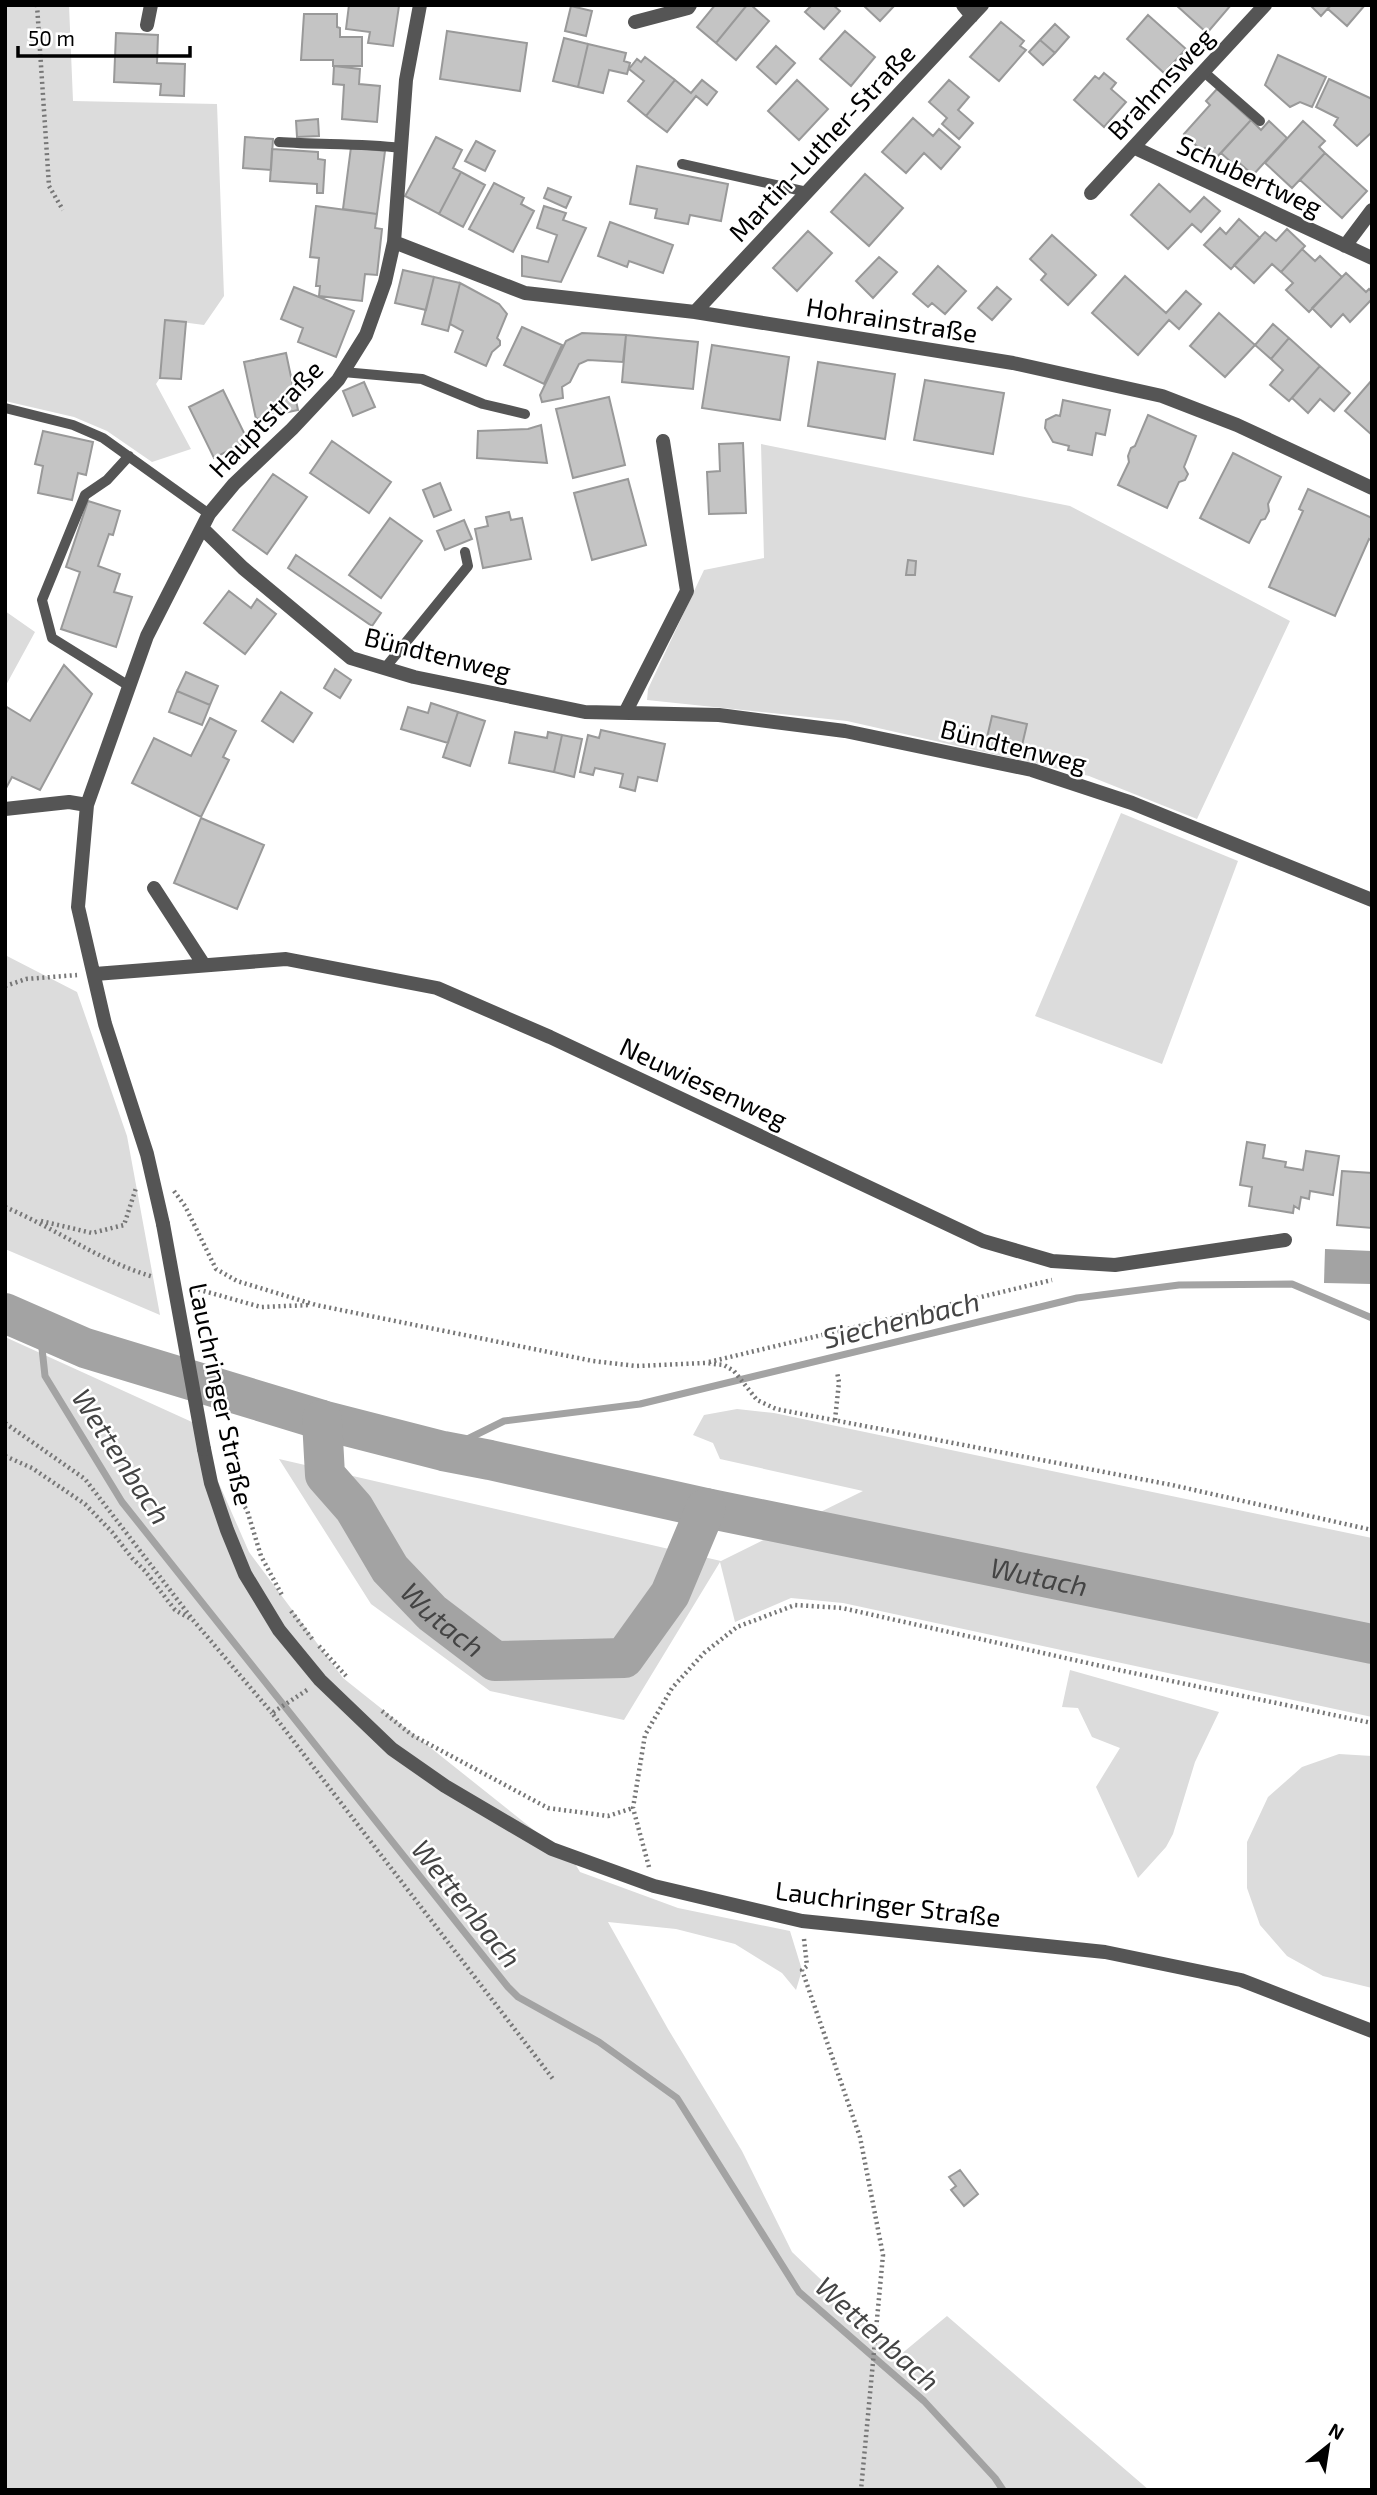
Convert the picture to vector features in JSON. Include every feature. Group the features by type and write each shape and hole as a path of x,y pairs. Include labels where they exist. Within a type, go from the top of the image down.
{"street":[{"path":"147,25 151,5"},
{"name":"Hauptstraße","path":"95,974 78,907 87,805 147,636 209,514 234,484 292,429 338,380 366,335 385,282 394,242 406,80 420,5"},
{"path":"635,22 688,8 690,5"},
{"name":"Brahmsweg","path":"1091,194 1265,5"},
{"name":"Martin-Luther-Straße","path":"695,312 972,9"},
{"name":"Schubertweg","path":"1135,148 1372,258"},
{"name":"Schubertweg","path":"1345,246 1372,210"},
{"name":"Hohrainstraße","path":"394,242 525,293 695,312 1013,363 1162,397 1237,425 1372,488"},
{"path":"625,713 687,591 663,441"},
{"name":"Bündtenweg","path":"202,528 243,568 351,658 414,677 585,712 719,715 845,731 1032,770 1132,803 1372,900"},
{"path":"5,809 69,802 87,805"},
{"path":"154,888 204,965"},
{"name":"Neuwiesenweg","path":"95,974 286,959 437,988 550,1037 983,1241 1052,1261 1115,1265 1285,1240"},
{"name":"Lauchringer Straße","path":"95,974 105,1024 147,1154 163,1224 211,1483 227,1530 245,1574 279,1630 320,1680 392,1749 445,1786 552,1849 654,1886 802,1921 1105,1952 1241,1980 1372,2031"}],"lane":[{"path":"1204,72 1260,121"},
{"path":"279,142 320,145 359,143 401,148"},
{"path":"682,164 807,192"},
{"path":"343,372 422,379 484,404 524,414"},
{"path":"5,408 73,425 103,438 209,514"},
{"path":"129,456 107,480 85,495 42,600 52,638 129,686"},
{"path":"385,668 468,566 465,552"}],"path":[{"path":"37,5 49,186 63,210"},
{"path":"5,986 26,979 95,974"},
{"path":"5,1207 36,1220 92,1233 124,1225 147,1154"},
{"path":"170,1185 185,1206 216,1269 237,1281 316,1305 593,1361 636,1366 705,1363 724,1365 734,1370 757,1400 776,1409 1172,1485 1372,1530"},
{"path":"705,1363 1062,1277"},
{"path":"835,1420 839,1382 836,1372"},
{"path":"5,1423 85,1479 193,1620 272,1713 553,2079"},
{"path":"5,1456 32,1468 85,1504 112,1532 175,1610 193,1620"},
{"path":"211,1483 234,1489 247,1510 261,1556 289,1608 352,1684"},
{"path":"654,1886 633,1808 645,1735 673,1688 704,1653 737,1627 795,1605 842,1608 1106,1668 1372,1723"},
{"path":"272,1713 320,1680"},
{"path":"372,1703 412,1735 548,1808 608,1816 633,1808"},
{"path":"802,1921 807,1966 802,1970 860,2137 883,2255 861,2490"}],"shaded area":[{"path":"5,5 69,5 73,101 217,104 224,296 204,325 166,320 160,378 156,384 191,449 152,462 107,431 74,417 5,401"},
{"path":"761,444 1070,506 1290,621 1197,819 1089,776 847,721 647,700 648,689 704,570 764,558"},
{"path":"5,611 35,632 5,687"},
{"path":"1121,813 1238,861 1162,1064 1035,1016"},
{"path":"5,955 77,992 127,1136 160,1315 5,1249"},
{"path":"1325,1249 1372,1251 1372,1284 1324,1283"},
{"path":"5,1337 192,1422 249,1552 343,1678 574,1862 580,1872 678,1908 790,1931 802,1970 796,1990 782,1973 735,1944 676,1929 608,1922 668,2029 742,2151 792,2252 900,2355 947,2316 1149,2490 5,2490"},
{"path":"737,1409 774,1413 1372,1538 1372,1717 843,1603 791,1598 735,1622 720,1562 624,1720 490,1691 371,1604 279,1459 721,1561 863,1491 720,1459 713,1443 693,1435 704,1415"},
{"path":"1070,1670 1219,1712 1195,1762 1173,1834 1166,1847 1138,1878 1096,1787 1120,1748 1092,1737 1078,1708 1062,1707"},
{"path":"1339,1754 1372,1756 1372,1988 1323,1976 1287,1956 1260,1925 1247,1888 1247,1842 1268,1797 1302,1767"}],"building":[{"path":"349,5 399,6 393,46 368,43 370,32 346,29"},
{"path":"715,5 747,5 716,43 697,27"},
{"path":"747,5 751,5 769,21 736,60 716,43"},
{"path":"812,5 833,5 840,11 824,29 805,12"},
{"path":"863,5 895,5 880,21"},
{"path":"1176,5 1231,5 1207,33"},
{"path":"1310,5 1331,5 1321,16"},
{"path":"1331,5 1365,5 1347,26 1328,9"},
{"path":"571,6 592,11 586,36 565,31"},
{"path":"304,14 337,14 340,37 362,37 362,66 333,66 333,60 301,60"},
{"path":"1148,15 1186,49 1164,73 1127,39"},
{"path":"1001,22 1024,41 1020,46 1026,50 999,81 970,57"},
{"path":"1055,24 1069,37 1055,53 1040,40"},
{"path":"447,31 527,43 520,91 440,79"},
{"path":"845,31 875,57 851,86 820,59"},
{"path":"116,33 158,35 157,63 185,64 184,96 160,95 161,84 114,82"},
{"path":"564,38 588,44 578,87 553,81"},
{"path":"1040,40 1055,53 1043,65 1029,52"},
{"path":"588,44 626,53 624,61 630,63 627,74 609,70 603,93 578,87"},
{"path":"776,46 795,63 776,84 757,67"},
{"path":"1278,55 1326,77 1312,107 1300,102 1290,107 1265,85"},
{"path":"645,57 675,80 646,116 628,101 644,81 629,69 637,59 641,62"},
{"path":"334,66 360,69 359,84 380,86 377,122 342,119 344,85 333,84"},
{"path":"1104,73 1116,83 1111,89 1126,102 1104,127 1074,100 1095,76 1099,79"},
{"path":"1329,79 1372,99 1372,132 1357,146 1334,125 1338,118 1316,107"},
{"path":"675,80 691,93 702,80 717,92 707,105 696,96 667,132 646,116"},
{"path":"797,80 828,109 799,140 768,111"},
{"path":"949,80 969,97 958,110 973,123 959,139 942,124 947,118 929,102"},
{"path":"1217,89 1251,120 1216,158 1205,148 1202,151 1184,134 1210,105 1206,101"},
{"path":"913,118 933,136 939,129 960,147 941,169 924,153 906,173 882,152"},
{"path":"318,119 319,136 297,137 296,121"},
{"path":"1251,120 1261,130 1269,121 1287,138 1253,175 1236,160 1232,163 1221,153"},
{"path":"1303,121 1325,141 1319,147 1325,153 1292,188 1265,163"},
{"path":"245,137 273,139 271,170 243,168"},
{"path":"436,137 462,150 453,168 461,172 439,214 405,196"},
{"path":"476,141 495,151 485,171 465,161"},
{"path":"351,147 385,151 377,214 343,209"},
{"path":"272,149 318,152 318,159 325,160 323,193 317,193 317,184 270,181"},
{"path":"1325,153 1367,191 1342,218 1300,180"},
{"path":"637,166 728,184 721,221 690,215 688,224 655,218 657,209 630,204"},
{"path":"461,172 485,185 463,227 439,214"},
{"path":"865,174 903,208 869,246 831,212"},
{"path":"494,183 524,198 521,204 534,211 513,252 469,229"},
{"path":"1159,184 1190,212 1204,197 1220,211 1201,232 1192,224 1168,249 1131,215"},
{"path":"548,188 571,197 566,208 544,198"},
{"path":"316,206 377,214 375,228 382,229 377,275 365,274 362,301 319,296 320,286 316,286 319,258 310,257"},
{"path":"544,206 566,213 563,220 586,228 561,282 522,276 522,256 548,262 557,235 537,228"},
{"path":"1239,219 1260,238 1231,269 1204,245 1220,228 1226,234"},
{"path":"610,222 673,245 663,273 629,261 627,267 598,256"},
{"path":"1287,229 1305,246 1281,272 1272,264 1254,283 1234,265 1265,232 1276,241"},
{"path":"808,231 832,253 797,291 773,268"},
{"path":"1052,235 1096,275 1068,305 1041,280 1046,274 1030,259"},
{"path":"1302,249 1315,261 1320,256 1342,277 1309,312 1286,290 1293,283 1281,272"},
{"path":"879,257 897,272 873,298 856,281"},
{"path":"938,266 966,291 945,314 932,303 928,307 913,294"},
{"path":"403,270 434,277 426,310 395,303"},
{"path":"1346,273 1366,292 1369,289 1372,292 1372,299 1350,322 1343,314 1331,327 1312,308"},
{"path":"1125,276 1166,313 1186,291 1201,304 1179,329 1169,320 1138,355 1092,313"},
{"path":"434,277 460,283 448,331 422,324"},
{"path":"460,283 499,304 507,314 497,338 500,345 492,352 486,366 455,352 463,331 450,324"},
{"path":"294,287 354,311 336,357 298,342 303,328 281,319"},
{"path":"997,287 1011,299 992,320 978,308"},
{"path":"1219,313 1255,345 1225,377 1190,346"},
{"path":"165,320 186,322 181,379 160,378"},
{"path":"1273,324 1289,338 1271,359 1255,345"},
{"path":"522,327 562,345 544,384 504,365"},
{"path":"582,333 626,335 623,362 588,360 579,364 570,382 562,387 563,398 542,402 540,395 566,341"},
{"path":"626,335 698,342 693,389 622,382"},
{"path":"1289,338 1320,366 1289,401 1270,385 1283,370 1271,359"},
{"path":"712,345 789,357 780,420 702,408"},
{"path":"286,353 298,410 256,419 244,362"},
{"path":"818,362 895,374 885,439 808,426"},
{"path":"1320,366 1350,393 1334,411 1320,399 1308,413 1292,398"},
{"path":"925,380 1004,393 993,454 914,440"},
{"path":"1372,380 1372,435 1345,411"},
{"path":"364,382 375,407 353,416 343,391"},
{"path":"223,390 248,441 214,458 189,407"},
{"path":"609,397 625,465 573,478 556,409"},
{"path":"1063,400 1110,410 1105,435 1096,433 1092,455 1068,450 1069,446 1053,442 1045,428 1046,420 1060,416"},
{"path":"1148,415 1196,436 1184,467 1188,474 1185,480 1179,482 1167,508 1118,485 1129,462 1131,448 1135,446"},
{"path":"541,425 547,463 477,458 478,431 528,429"},
{"path":"43,431 93,442 86,475 78,473 72,500 38,493 43,466 35,464"},
{"path":"332,441 391,482 369,513 310,473"},
{"path":"743,443 746,513 709,514 707,472 720,471 719,444"},
{"path":"1233,453 1281,477 1268,504 1269,511 1249,543 1200,518"},
{"path":"273,474 307,497 267,554 233,530"},
{"path":"628,479 646,545 592,560 574,493"},
{"path":"440,483 451,510 434,517 423,490"},
{"path":"1308,489 1372,518 1372,541 1369,539 1335,616 1269,587 1303,511 1299,509"},
{"path":"88,501 120,511 113,535 109,534 98,566 120,574 114,592 132,597 116,647 61,629 80,572 66,567"},
{"path":"509,512 511,520 522,518 531,559 483,568 475,529 488,526 486,517"},
{"path":"390,518 422,541 381,598 349,575"},
{"path":"464,520 472,539 445,550 437,531"},
{"path":"296,555 381,613 372,626 288,568"},
{"path":"908,560 916,561 915,575 906,575"},
{"path":"229,591 251,608 257,599 276,614 245,654 204,623"},
{"path":"64,665 92,694 40,790 12,777 5,790 5,706 30,721"},
{"path":"335,669 351,680 340,698 324,688"},
{"path":"186,672 218,686 210,705 177,691"},
{"path":"177,691 210,705 202,725 169,712"},
{"path":"281,692 312,713 293,742 262,721"},
{"path":"431,703 458,712 448,743 401,729 408,707 428,713"},
{"path":"458,712 485,721 470,766 443,757"},
{"path":"992,716 1027,724 1020,754 985,746"},
{"path":"210,718 236,731 223,757 229,760 201,817 132,783 154,738 191,756"},
{"path":"601,730 665,744 657,781 638,777 635,791 620,787 623,774 595,768 593,775 580,772 588,735 599,738"},
{"path":"515,732 547,738 548,732 562,735 554,772 509,763"},
{"path":"562,735 582,739 574,777 554,772"},
{"path":"201,818 264,845 237,909 174,883"},
{"path":"1247,1142 1265,1145 1263,1158 1286,1162 1285,1167 1303,1170 1306,1151 1339,1156 1333,1195 1310,1191 1309,1199 1301,1197 1299,1209 1294,1206 1293,1213 1249,1206 1252,1187 1240,1185"},
{"path":"1342,1171 1372,1173 1372,1228 1337,1225"},
{"path":"960,2170 978,2194 964,2206 951,2190 956,2186 949,2177"}],"waterway":[{"name":"Siechenbach","path":"443,1451 504,1421 640,1404 1077,1298 1179,1285 1292,1284 1372,1318"},
{"name":"Wutach","path":"5,1313 85,1348 322,1420 443,1451 706,1508 1372,1644"},
{"name":"Wettenbach","path":"40,1330 45,1376 122,1502 508,1987 518,1997 599,2042 677,2098 799,2292 924,2401 1003,2490"},
{"name":"Wutach","path":"322,1420 325,1475 354,1508 390,1569 432,1613 495,1661 624,1658 670,1594 706,1508"}]}
